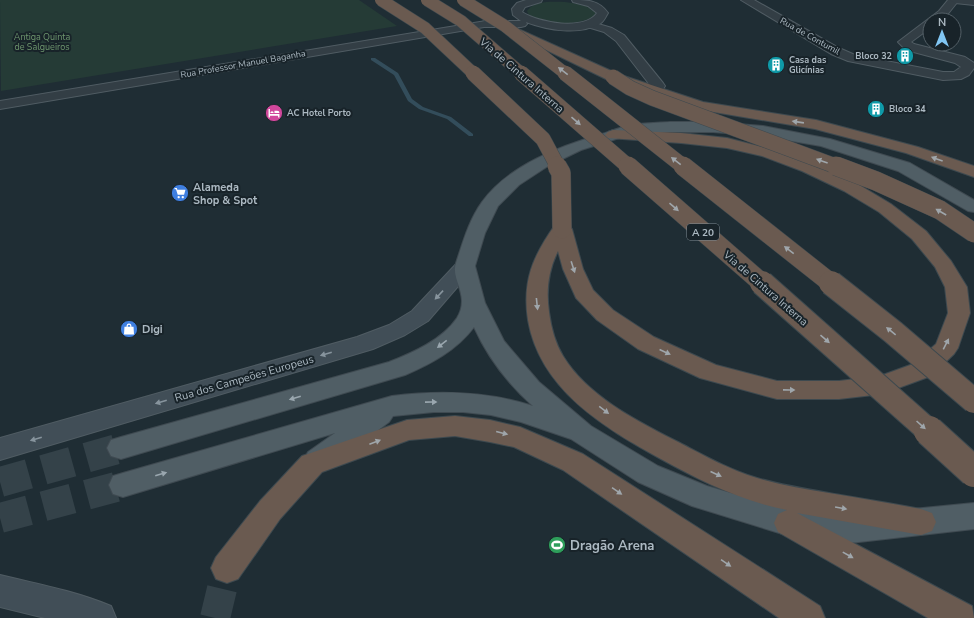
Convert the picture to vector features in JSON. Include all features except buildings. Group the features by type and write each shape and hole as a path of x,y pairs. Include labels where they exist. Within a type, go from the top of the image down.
{"highway":[{"path":"381,0 425,28 543,139 561,173 562,229 573,269 584,293 605,316 646,343 709,372 777,390 838,390 882,385 922,370 946,348 959,313 956,287 944,264 919,235 885,208 850,187 808,167 768,153 720,142 681,138 613,135"},
{"name":"Via de Cintura Interna","path":"427,0 460,21 832,345 974,472"},
{"path":"463,0 505,26 613,77 701,106 816,125 912,150 973,183"},
{"path":"505,26 893,332 974,401"},
{"path":"613,77 630,88 652,98 876,180 940,210 974,233"},
{"path":"562,229 549,247 539,272 536,293 539,318 543,338 557,366 584,395 616,419 648,439 712,472 750,489 793,499 921,522"},
{"path":"227,568 270,510 312,464 407,430 455,426 490,431 520,438 573,462 808,618"},
{"path":"789,523 960,618"}],"main road":[{"path":"973,183 904,168 824,142 763,131 713,127 670,127 631,130 575,147 542,162 513,180 490,204 475,233 465,266 474,304 494,345 530,389 582,433 648,474 702,497 789,523 841,530 974,516"},
{"path":"904,168 974,207"},
{"name":"Rua dos Campeões Europeus","path":"0,449 365,343 397,330 420,316 465,266"},
{"path":"121,448 396,369 425,356 444,342 465,322 474,304"},
{"path":"123,485 392,406 431,402 468,403 504,408 527,414 582,433"},
{"path":"312,464 392,406"},
{"path":"0,591 58,605 99,618"}],"street":[{"name":"Rua Professor Manuel Baganha","path":"486,24 502,18 521,5 537,0"},
{"path":"577,0 595,5 604,4 602,17 588,24"},
{"name":"Rua de Contumil","path":"746,0 835,51 852,58 943,76 956,76 964,72 972,64 929,52"},
{"path":"944,12 954,0 974,2"},
{"path":"517,9 517,13 521,17 538,24"},
{"name":"Rua Professor Manuel Baganha","path":"0,105 486,24 538,24 564,26 588,24"},
{"path":"588,24 608,30 620,38 658,86"},
{"name":"Rua de Contumil","path":"922,28 904,42 910,47 922,50"}],"green space":[{"name":"Antiga Quinta de Salgueiros","path":"0,0 359,0 397,26 1,91"},
{"path":"565,2 585,5 595,12 595,16 580,22 559,24 538,21 531,17 527,11 530,7 539,3"}],"waterway":[{"path":"373,59 396,74 410,100 421,108 449,118 471,135"}],"tunnel":[{"path":"0,482 121,448"},
{"path":"0,518 123,485"},
{"path":"215,618 227,568"}],"place":[{"name":"Bloco 32","path":"905,56"},
{"name":"Casa das Glicínias","path":"776,65"},
{"name":"Bloco 34","path":"876,109"},
{"name":"AC Hotel Porto","path":"274,113"},
{"name":"Alameda Shop & Spot","path":"180,193"},
{"name":"Digi","path":"129,329"},
{"name":"Dragão Arena","path":"557,545"}]}
